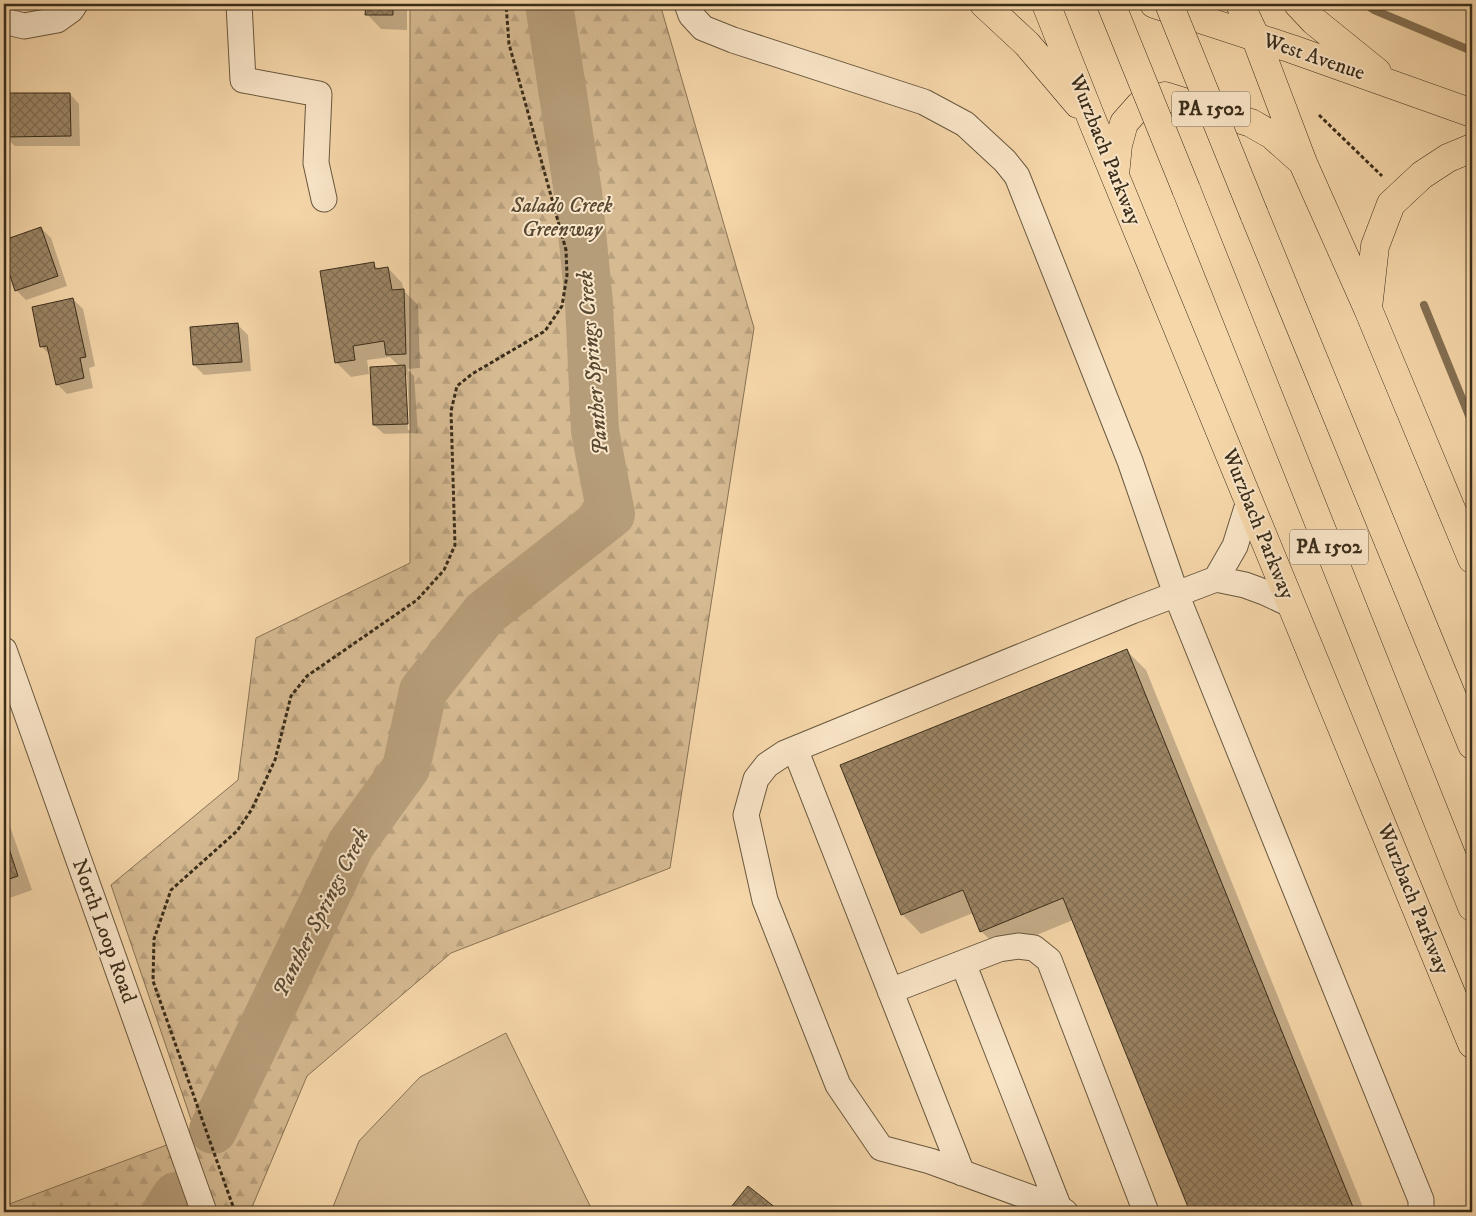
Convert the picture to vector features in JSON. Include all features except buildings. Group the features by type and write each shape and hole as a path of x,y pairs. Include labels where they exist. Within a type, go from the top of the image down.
{"main road":[{"path":"984,4 1027,44 1092,120"},
{"name":"Wurzbach Parkway","path":"1046,4 1472,1044"},
{"name":"PA 1502","path":"1111,4 1472,907"},
{"name":"West Avenue","path":"1154,4 1255,36 1472,113"},
{"name":"PA 1502","path":"1169,4 1472,745"},
{"path":"1240,4 1255,36 1303,163 1368,309 1472,558"},
{"path":"1298,4 1314,21 1394,85"},
{"path":"1115,175 1118,145 1124,123 1140,105 1166,96 1251,123 1272,135 1303,163"},
{"path":"1368,309 1375,246 1391,204 1422,175 1448,158 1472,148"}],"street":[{"path":"4,21 24,26 57,20 71,10 75,4"},
{"path":"240,4 243,80 320,94 316,163 324,199"},
{"path":"687,4 691,16 703,28 733,40 924,102 965,124 1005,161 1017,176 1130,461 1176,594 1421,1200 1421,1212"},
{"path":"1216,579 1235,546 1249,501"},
{"path":"1062,1210 930,1161 881,1148 838,1085 765,900 746,815 756,780 767,765 785,753 1216,579 1245,585 1292,605"},
{"name":"North Loop Road","path":"4,650 204,1212"},
{"path":"795,749 962,1173"},
{"path":"890,991 999,949 1018,946 1034,948 1049,960 1146,1212"},
{"path":"963,962 1062,1210"}],"path":[{"path":"235,1212 153,981 154,939 171,890 237,831 252,809 275,760 291,696 307,676 418,600 444,570 455,545 451,411 457,386 472,374 545,331 562,306 567,275 566,250 509,44 506,4"},
{"path":"1319,115 1388,182"}],"green space":[{"name":"Salado Creek Greenway","path":"410,4 660,4 754,328 670,868 451,953 307,1076 250,1212 4,1212 4,1206 196,1134 111,885 238,780 256,638 410,563"},
{"path":"506,1033 593,1212 331,1212 359,1141 420,1077"}],"waterway":[{"name":"Panther Springs Creek","path":"213,1130 351,844 406,768 423,691 485,613 611,514 595,431 589,303 578,192 549,4"},
{"path":"1365,4 1374,10 1472,51"},
{"path":"1424,305 1472,423"},
{"name":"Panther Springs Creek","path":"166,1212 176,1196"}]}
